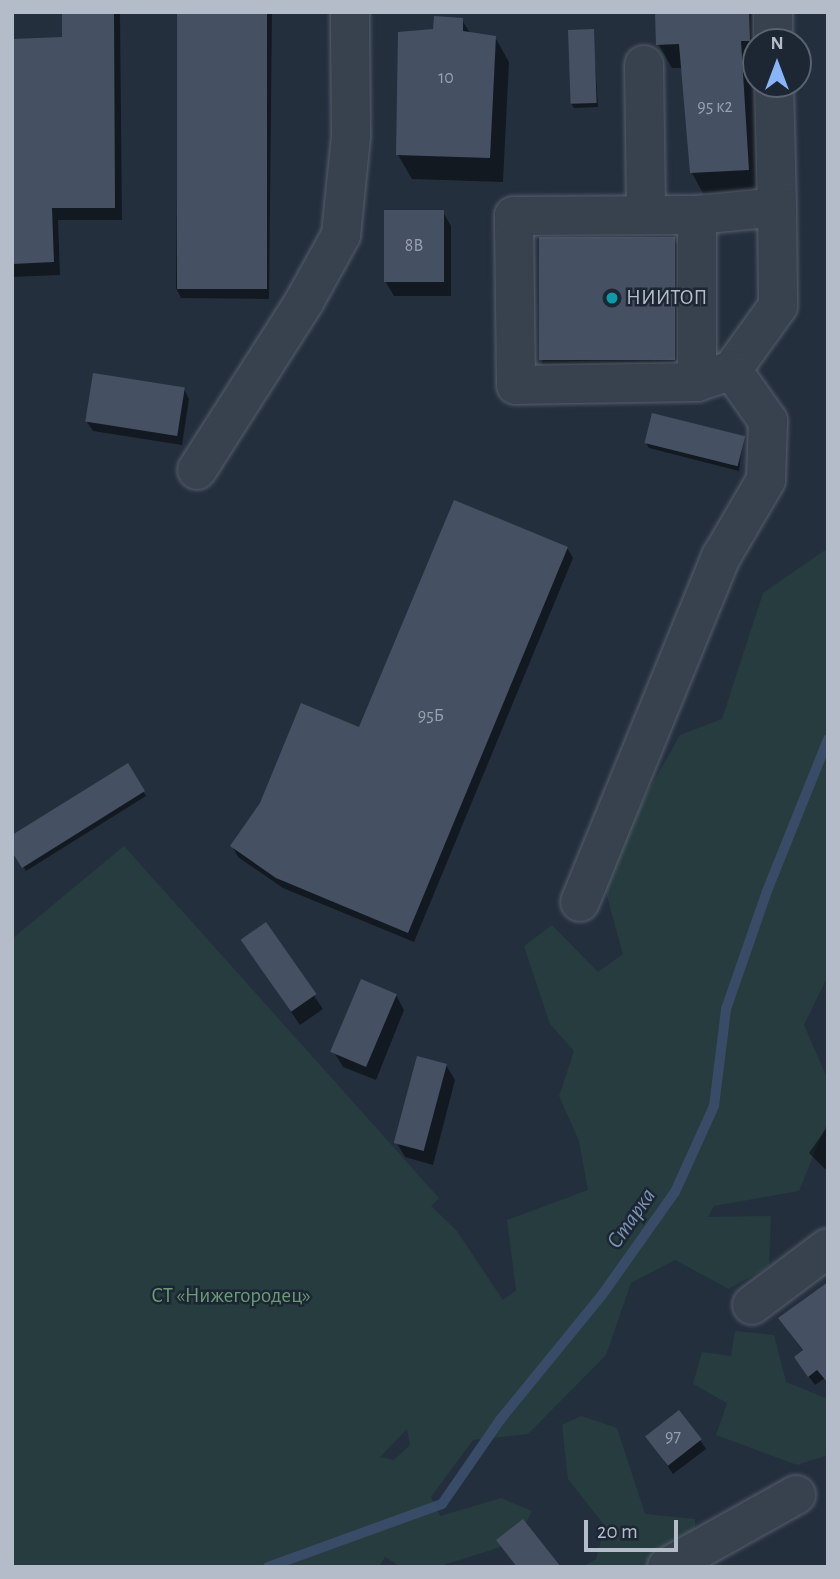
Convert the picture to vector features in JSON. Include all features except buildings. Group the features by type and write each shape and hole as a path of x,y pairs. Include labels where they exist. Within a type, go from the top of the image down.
{"street":[{"path":"197,470 304,302 341,235 351,136 349,12"},
{"path":"644,65 646,215"},
{"path":"714,376 778,306 774,98"},
{"path":"580,902 721,556 766,480 768,421 714,376 516,384 514,216 697,215 777,207"},
{"path":"697,215 714,376"},
{"path":"752,1304 828,1248"},
{"path":"667,1567 796,1495"}],"green space":[{"name":"СТ «Нижегородец»","path":"828,548 828,976 804,1025 828,1080 828,1120 799,1191 714,1206 708,1217 771,1216 769,1266 729,1289 675,1260 631,1283 606,1355 528,1434 473,1440 431,1497 440,1516 501,1498 532,1511 516,1542 437,1567 401,1567 385,1557 379,1567 12,1567 12,939 124,846 439,1198 431,1206 457,1231 503,1300 516,1290 507,1220 588,1190 579,1141 559,1096 574,1051 550,1024 524,946 552,925 598,972 623,954 601,875 680,735 722,719 763,593","holes":["407,1429 410,1445 394,1460 380,1457"]},
{"path":"735,1331 774,1335 786,1382 828,1399 828,1455 797,1465 716,1435 727,1403 693,1384 702,1352 731,1356"},
{"path":"581,1416 617,1428 645,1514 695,1519 695,1560 683,1567 582,1567 596,1559 605,1526 568,1479 562,1425"}],"waterway":[{"name":"Старка","path":"268,1567 442,1504 500,1420 602,1295 675,1192 714,1106 726,1009 767,891 828,739"}],"place":[{"name":"НИИТОП","path":"612,298"}]}
